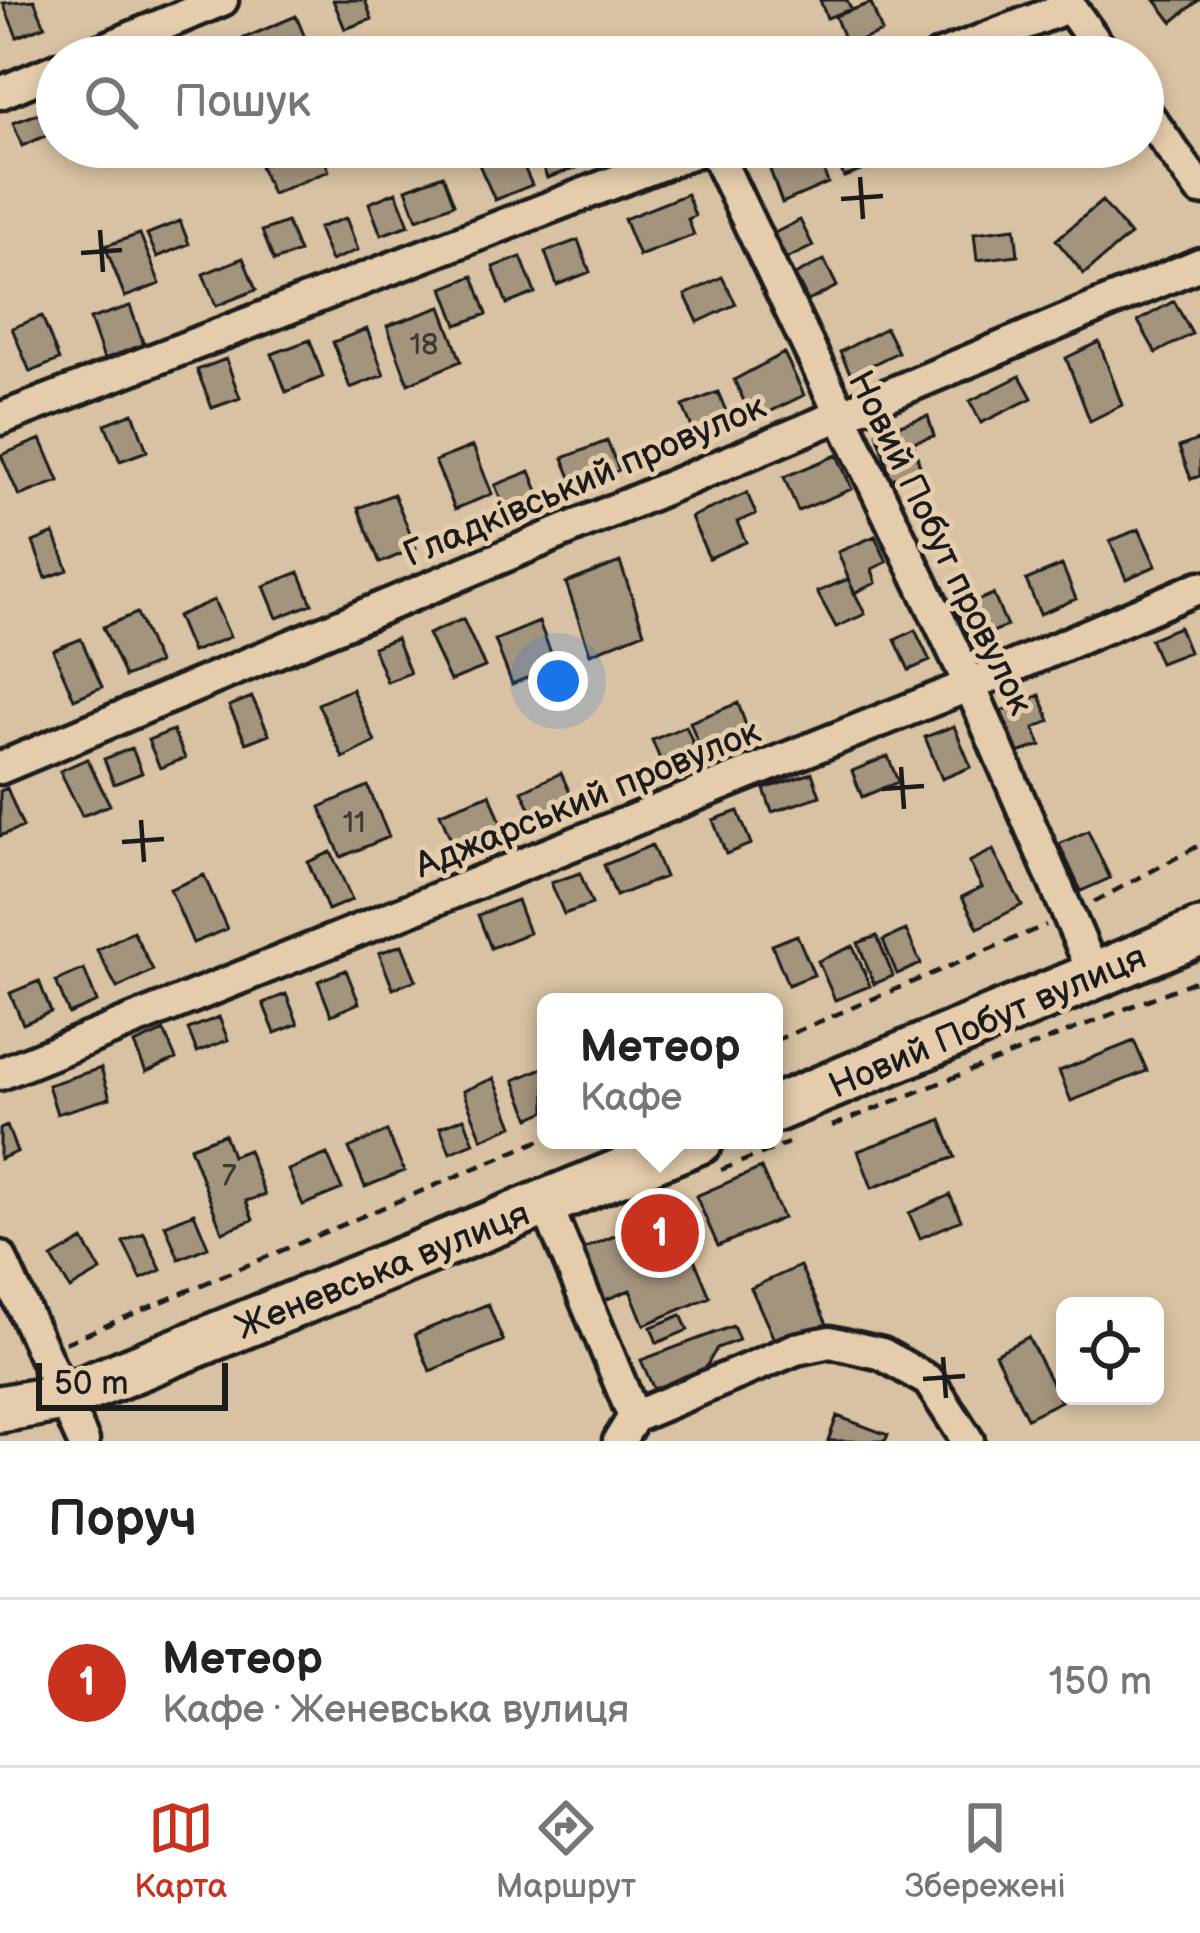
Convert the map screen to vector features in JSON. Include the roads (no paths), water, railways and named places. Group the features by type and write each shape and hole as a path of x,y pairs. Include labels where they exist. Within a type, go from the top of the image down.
{"main road":[{"name":"Новий Побут вулиця","path":"783,1105 1200,932"},
{"name":"Женевська вулиця","path":"0,1409 63,1398 678,1149"}],"street":[{"path":"136,36 222,0"},
{"path":"989,36 1067,3 1091,36"},
{"path":"0,93 36,78"},
{"path":"1164,138 1200,189"},
{"path":"0,419 655,168"},
{"name":"Новий Побут провулок","path":"720,168 970,685 1094,974"},
{"name":"Гладківський провулок","path":"0,768 1200,264"},
{"name":"Аджарський провулок","path":"0,1074 970,685 1200,587"},
{"path":"546,1204 627,1429 796,1349 830,1342 882,1354 929,1381 968,1441"},
{"path":"0,1257 83,1441"}],"place":[{"name":"Метеор","path":"660,1233"}]}
